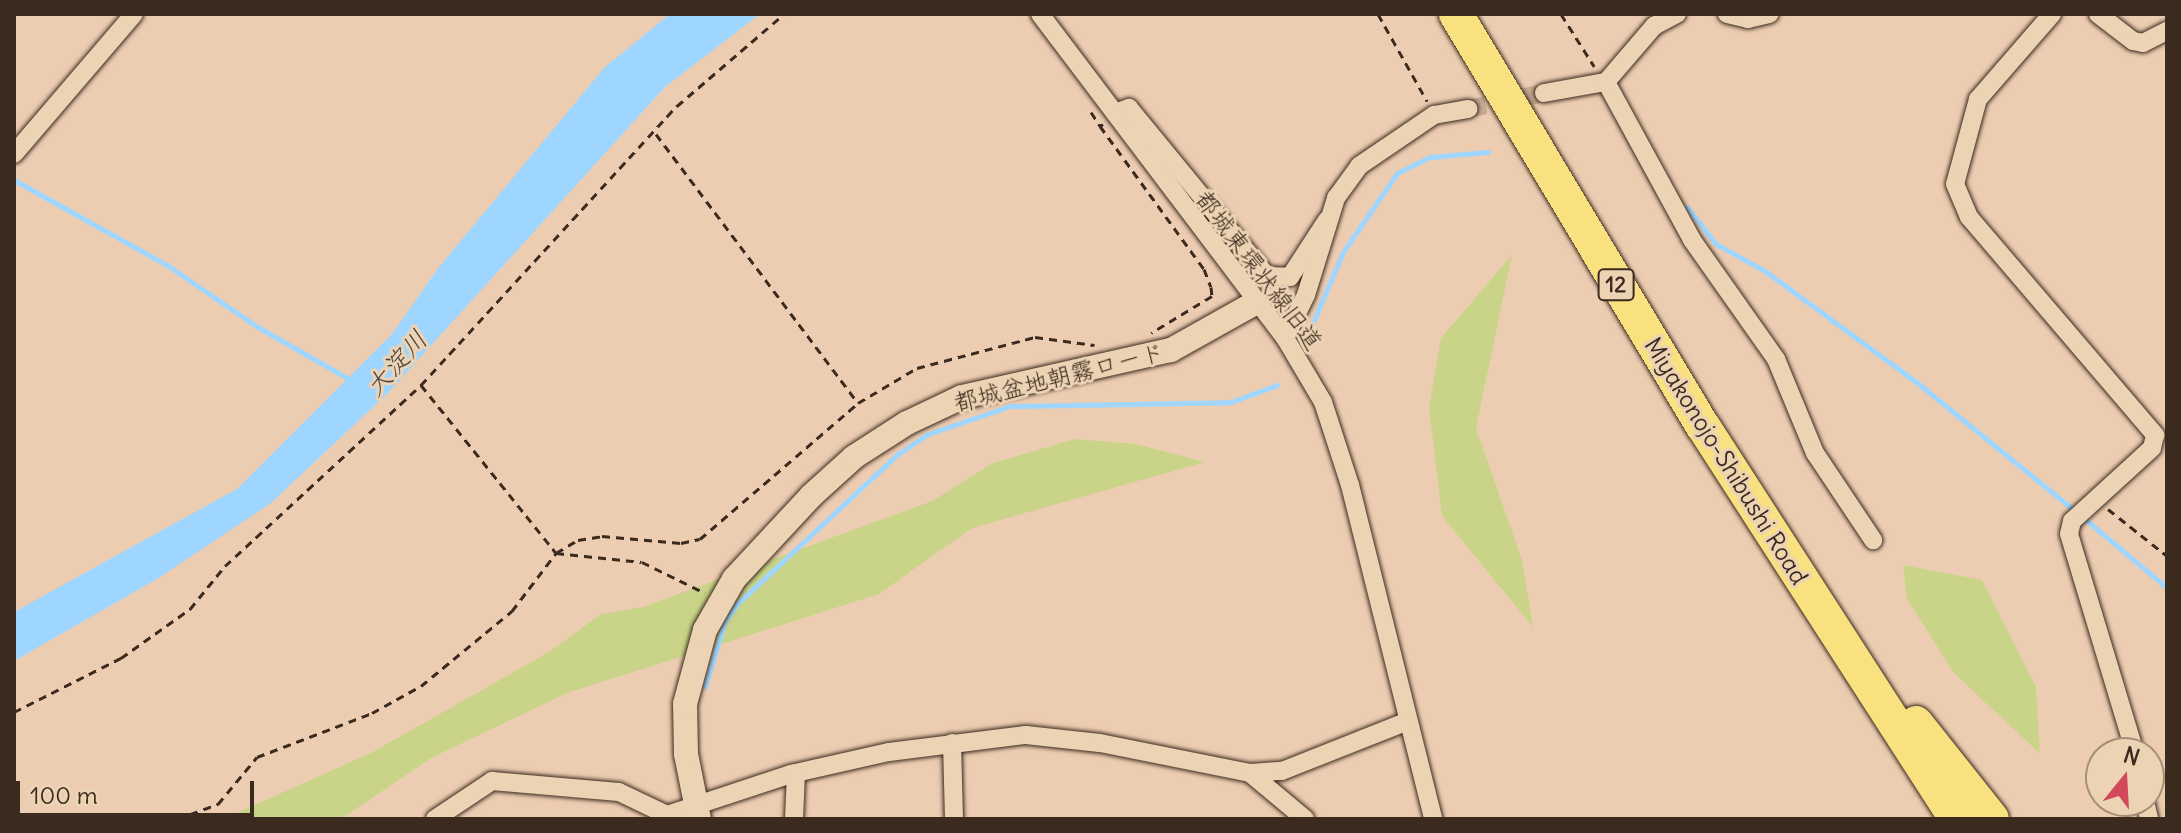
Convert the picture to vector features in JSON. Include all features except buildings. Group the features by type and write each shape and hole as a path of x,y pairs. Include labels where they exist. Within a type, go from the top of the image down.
{"highway":[{"name":"Miyakonojo-Shibushi Road","path":"1456,14 1492,81 1782,553 1956,819"},
{"path":"1782,553 1942,819"},
{"path":"1782,553 1992,819"}],"street":[{"path":"14,154 134,14"},
{"name":"都城東環状線旧道","path":"1040,14 1255,303 1285,338 1337,436 1433,819"},
{"path":"1544,93 1606,82 1654,26 1677,14"},
{"path":"1727,14 1748,19 1769,14"},
{"path":"2052,14 1978,99 1955,184 1969,217 2155,435 2152,448 2102,500 2072,521 2069,534 2130,737"},
{"path":"2098,14 2143,43 2167,31"},
{"path":"1606,82 1692,240 1776,359 1815,453 1873,540"},
{"path":"1115,113 1129,108 1267,276 1290,277 1359,166 1434,115 1468,109"},
{"path":"1285,338 1306,295 1327,220"},
{"name":"都城盆地朝霧ロード","path":"697,813 686,754 685,704 705,630 720,602 768,539 811,496 854,457 907,423 975,394 1171,350 1255,303"},
{"path":"435,819 492,781 619,792 667,815 697,813 796,773 952,743 1026,735 1100,743 1250,773 1282,771 1408,721"},
{"path":"952,743 954,819"},
{"path":"794,819 796,773"},
{"path":"1250,773 1305,819"}],"path":[{"path":"14,712 121,658 190,609 225,566 421,385 656,134 677,106 784,14"},
{"path":"1378,14 1434,115"},
{"path":"1561,14 1606,82"},
{"path":"1115,113 1100,126 1204,269 1211,287 1212,296 1166,328 1143,336"},
{"path":"656,134 858,403"},
{"path":"177,819 218,804 257,757 372,713 421,686 512,611 556,553 578,540 602,536 681,543 700,539 858,403 917,368 995,344 1035,337 1079,346 1106,345"},
{"path":"421,385 556,553 642,562 720,602"},
{"path":"2102,500 2167,556"}],"green space":[{"path":"1512,255 1476,428 1522,560 1533,627 1442,516 1429,408 1441,338"},
{"path":"1075,439 1135,444 1205,462 972,528 879,594 567,693 431,758 341,819 223,819 371,753 549,652 601,614 643,607 932,501 993,463"},
{"path":"1903,565 1982,580 2036,687 2040,754 1954,673 1907,599"}],"water":[{"name":"大淀川","path":"670,14 760,14 665,87 387,394 271,503 157,579 14,661 14,612 237,489 392,334 439,267 605,67"}],"waterway":[{"path":"1308,334 1343,252 1397,173 1430,157 1488,152"},
{"name":"大淀川","path":"14,180 167,265 256,326 354,382"},
{"path":"1687,207 1716,244 1765,271 1915,381 2074,510"},
{"path":"705,686 725,621 738,603 898,454 928,434 1010,406 1231,402 1277,385"},
{"path":"2086,520 2167,588"}],"tunnel":[{"path":"1468,109 1544,93"}]}
